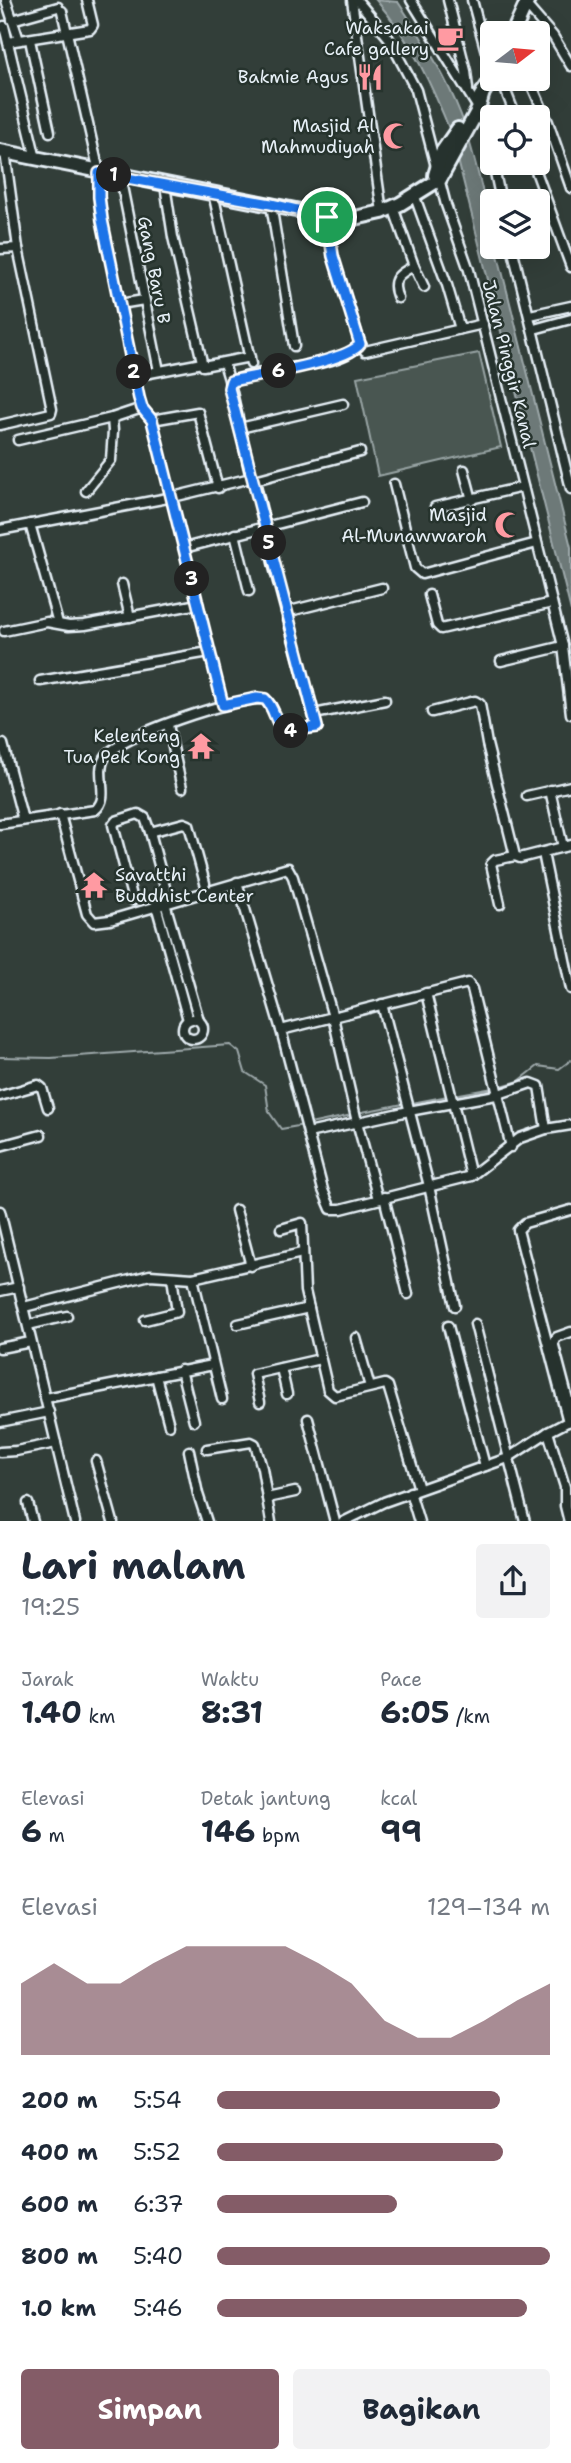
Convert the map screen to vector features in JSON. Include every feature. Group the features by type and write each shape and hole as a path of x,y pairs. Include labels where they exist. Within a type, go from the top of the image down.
{"main road":[{"path":"518,21 527,2"},
{"path":"2,151 99,173 346,220 388,209 415,197 440,168 484,91"}],"street":[{"path":"6,0 19,40"},
{"path":"8,43 92,28 87,0"},
{"path":"354,0 388,209 424,287"},
{"name":"Jalan Pinggir Kanal","path":"354,0 388,37 414,82 483,324 563,646 571,714"},
{"path":"411,0 432,30 480,114"},
{"path":"448,0 466,71 468,93"},
{"path":"472,0 480,32"},
{"path":"527,2 553,36 571,66"},
{"path":"12,20 60,9 68,33 99,173 100,209 134,376 142,408 152,420 173,497 223,705"},
{"path":"4,26 36,159"},
{"path":"30,40 50,132"},
{"path":"534,91 548,122 571,188"},
{"path":"0,425 51,413 52,409 18,248 2,151"},
{"path":"537,175 571,267"},
{"name":"Gang Baru B","path":"120,176 159,371"},
{"path":"165,185 173,237 204,367 251,360 213,193"},
{"path":"415,197 460,329"},
{"path":"271,204 294,346"},
{"path":"327,217 333,256 360,344 365,351 483,324"},
{"path":"0,249 18,248"},
{"name":"Jalan Pinggir Kanal","path":"515,259 571,489"},
{"path":"398,298 393,283 395,279 414,266"},
{"path":"120,304 144,300"},
{"path":"530,316 571,306"},
{"path":"534,329 571,319"},
{"path":"230,383 338,358 355,351 360,344"},
{"path":"134,376 202,363"},
{"path":"0,824 96,810 103,797 100,768 107,754 145,732 223,705 257,698 265,699 280,727 288,732 317,727 224,363"},
{"path":"240,428 343,404"},
{"path":"19,440 112,418 142,408"},
{"path":"152,420 198,412 218,488"},
{"path":"86,491 111,460 112,418"},
{"path":"0,530 218,488 360,453"},
{"path":"464,470 472,500"},
{"path":"394,484 415,568 422,574 537,543"},
{"path":"435,508 523,487"},
{"path":"184,548 362,502"},
{"path":"30,524 58,623"},
{"path":"235,534 249,591"},
{"path":"122,584 130,617"},
{"path":"286,612 382,588"},
{"path":"429,595 437,625 441,629 552,603"},
{"path":"4,631 47,621 74,626 198,604"},
{"path":"501,661 563,646"},
{"path":"40,681 209,652"},
{"path":"314,714 385,700"},
{"path":"432,712 475,701 480,704 514,856"},
{"path":"168,725 183,788"},
{"path":"3,744 23,820"},
{"path":"527,796 571,786"},
{"path":"500,904 491,864 493,861 514,856 520,858 567,846 550,790"},
{"path":"60,814 91,921 110,920 281,869 288,868 291,872 333,1017 357,1121 408,1294"},
{"path":"133,900 113,825 116,821 138,814 145,818 150,832 202,1024 203,1033 197,1039 188,1038 183,1031 188,1020"},
{"path":"150,832 184,823 189,825 205,883"},
{"path":"544,858 571,989"},
{"path":"237,882 281,1030 326,1201 331,1209 341,1209 471,1176 524,1136 571,1125"},
{"path":"156,905 188,1020"},
{"path":"281,1030 464,983 471,985 511,1147"},
{"path":"426,993 471,1176"},
{"path":"382,1004 429,1186 455,1306"},
{"path":"188,1020 199,1020"},
{"path":"308,1133 408,1105 496,1093 531,1083 539,1086 546,1129"},
{"path":"0,1096 38,1085 42,1088 48,1108"},
{"path":"0,1146 41,1135"},
{"path":"236,1210 251,1266"},
{"path":"348,1520 415,1490 508,1458 569,1421 518,1230 525,1223 571,1210"},
{"path":"0,1211 75,1521"},
{"path":"281,1228 301,1223 305,1291 331,1395 385,1384 388,1386 415,1490 419,1521"},
{"path":"24,1307 150,1275 193,1278 302,1253"},
{"path":"145,1320 177,1312 172,1277"},
{"path":"193,1278 222,1399"},
{"path":"0,1291 19,1287"},
{"path":"238,1324 309,1308"},
{"path":"28,1325 66,1316"},
{"path":"475,1324 524,1521"},
{"path":"448,1326 485,1466"},
{"path":"571,1332 557,1337 553,1342 571,1411"},
{"path":"356,1338 370,1387"},
{"path":"0,1348 32,1342"},
{"path":"260,1402 254,1374 320,1359"},
{"path":"46,1398 213,1365"},
{"path":"281,1368 287,1394"},
{"path":"181,1370 194,1421"},
{"path":"156,1376 169,1425"},
{"path":"0,1422 49,1412"},
{"path":"308,1419 335,1521"},
{"path":"548,1432 566,1493 565,1505 569,1521"},
{"path":"0,1452 56,1443"},
{"path":"207,1449 253,1443 262,1468 271,1521"},
{"path":"189,1451 207,1521"},
{"path":"96,1461 113,1521"},
{"path":"267,1499 295,1492"},
{"path":"28,1503 33,1521"}],"shaded area":[{"path":"376,0 398,2 424,42 455,100 466,129 482,189 480,248 452,136 420,65 389,15"},
{"path":"483,259 499,259 571,547 571,611"},
{"path":"479,353 501,447 378,476 357,377"}],"waterway":[{"path":"0,1057 51,1058 230,1045 239,1052 245,1072 265,1085 269,1112 281,1129 304,1125"},
{"path":"498,1087 519,1081 538,1066 559,1069 571,1060"},
{"path":"454,1095 493,1088"},
{"path":"412,1103 448,1096"},
{"path":"357,1113 403,1104"},
{"path":"310,1124 352,1115"}],"place":[{"name":"Waksakai Cafe gallery","path":"450,38"},
{"name":"Bakmie Agus","path":"370,77"},
{"name":"Masjid Al Mahmudiyah","path":"396,136"},
{"name":"Masjid Al-Munawwaroh","path":"508,525"},
{"name":"Kelenteng Tua Pek Kong","path":"201,746"},
{"name":"Savatthi Buddhist Center","path":"94,885"}],"route":[{"path":"99,173 271,204 327,217 333,256 360,344 355,351 338,358 231,381 229,388 317,727 288,732 280,727 265,699 257,698 223,705 152,420 142,408 139,398 102,220 99,173"}]}
